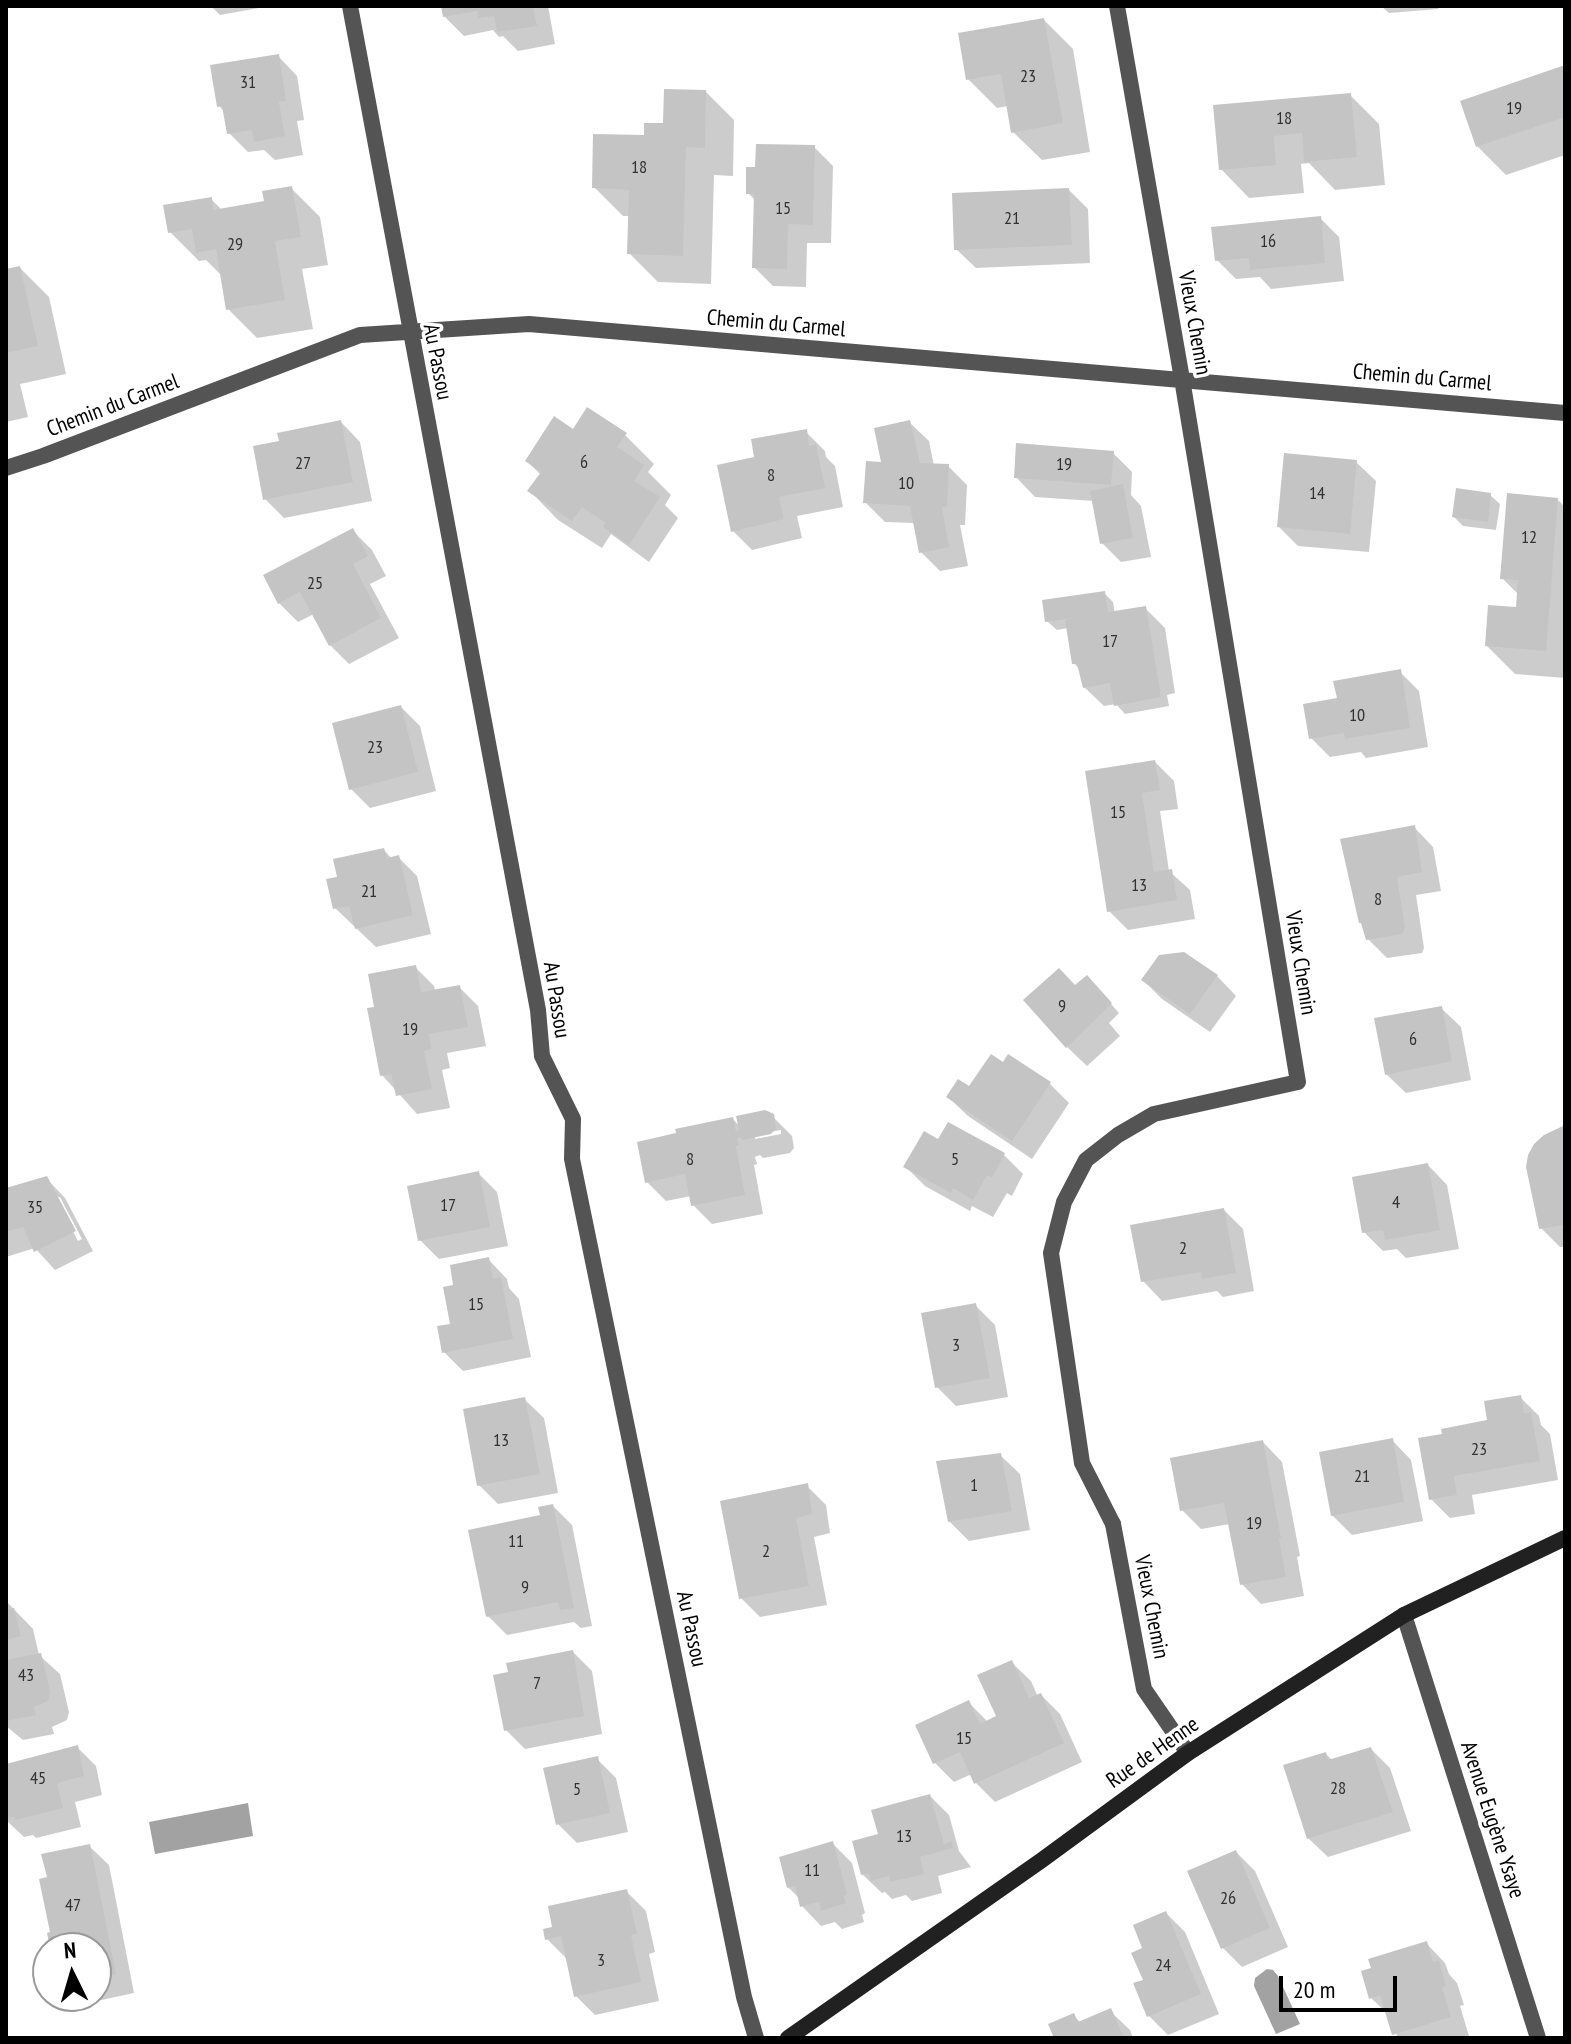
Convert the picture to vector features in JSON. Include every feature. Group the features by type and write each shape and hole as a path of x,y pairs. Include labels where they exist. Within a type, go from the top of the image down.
{"street":[{"name":"Au Passou","path":"350,6 538,1010 542,1056 573,1119 572,1159 744,1997 756,2038"},
{"name":"Vieux Chemin","path":"1117,6 1298,1082 1154,1114 1118,1135 1086,1160 1064,1202 1051,1253 1082,1463 1113,1524 1144,1689 1188,1753"},
{"name":"Chemin du Carmel","path":"6,468 360,335 529,324 1565,413"},
{"name":"Rue de Henne","path":"788,2038 1188,1753 1404,1615 1565,1538"},
{"name":"Avenue Eugène Ysaye","path":"1404,1615 1538,2038"}],"shaded area":[{"path":"248,1803 253,1836 155,1854 149,1822"},
{"path":"1267,1969 1278,1976 1300,2024 1276,2034 1254,1986 1255,1978"}],"building":[{"path":"441,6 533,6 537,26 497,32 494,16 478,18 477,11 443,17"},
{"path":"1044,18 1063,123 1011,133 1001,74 966,80 958,33"},
{"path":"279,54 286,101 279,102 285,136 254,142 252,130 227,134 222,106 217,107 210,65"},
{"path":"1565,65 1565,117 1476,147 1460,101"},
{"path":"664,89 706,90 705,148 686,147 683,256 627,254 629,190 592,188 593,134 644,135 644,123 663,123"},
{"path":"1351,93 1357,157 1304,162 1302,133 1274,136 1276,165 1219,170 1213,105"},
{"path":"756,144 815,145 813,225 788,224 787,269 752,268 754,194 746,194 746,167 755,167"},
{"path":"292,186 301,237 275,241 285,300 226,310 216,249 196,253 192,229 168,233 163,205 212,197 213,210 264,201 262,191"},
{"path":"1069,188 1072,245 954,250 952,193"},
{"path":"1321,216 1325,263 1250,270 1249,258 1215,261 1211,227"},
{"path":"20,266 38,346 6,353 6,269"},
{"path":"587,407 627,433 617,447 644,465 634,481 660,497 629,545 603,527 606,523 582,507 572,521 527,491 541,472 525,461 554,416 573,429"},
{"path":"341,420 353,482 263,500 253,446 279,441 277,433"},
{"path":"910,420 920,463 949,464 947,507 942,507 949,547 919,553 910,506 863,503 866,461 881,462 874,428"},
{"path":"807,429 809,446 816,444 825,488 779,497 784,519 731,532 717,465 754,457 751,439"},
{"path":"1016,443 1114,451 1111,485 1014,478"},
{"path":"1284,453 1357,460 1350,534 1277,527"},
{"path":"1123,484 1133,538 1100,544 1090,491"},
{"path":"1456,488 1491,493 1488,522 1452,517"},
{"path":"1507,493 1558,498 1546,651 1485,646 1488,605 1516,607 1518,580 1500,579"},
{"path":"353,528 368,556 353,564 381,618 329,646 300,592 278,604 263,575"},
{"path":"1105,591 1108,612 1146,606 1161,697 1114,706 1110,683 1083,688 1077,664 1072,664 1065,620 1073,618 1045,622 1042,600"},
{"path":"1401,669 1410,728 1345,739 1344,733 1309,739 1303,704 1337,698 1333,681"},
{"path":"401,705 418,772 349,790 332,723"},
{"path":"1155,760 1160,790 1142,793 1154,872 1172,869 1177,900 1107,912 1085,771"},
{"path":"1415,825 1422,872 1397,877 1405,928 1402,934 1366,940 1359,923 1340,839"},
{"path":"384,848 387,858 399,855 413,915 355,929 349,906 333,909 326,879 337,877 333,859"},
{"path":"1184,952 1218,975 1190,1014 1141,980 1159,955"},
{"path":"416,965 421,992 460,985 468,1027 429,1034 431,1049 424,1051 432,1089 396,1096 391,1074 380,1076 367,1008 374,1007 368,974"},
{"path":"1059,968 1075,985 1087,975 1112,1003 1066,1048 1023,1000"},
{"path":"1442,1006 1452,1061 1385,1075 1374,1018"},
{"path":"991,1054 1003,1062 1008,1054 1051,1082 1012,1141 946,1097 958,1079 969,1086"},
{"path":"765,1110 774,1114 776,1128 771,1134 742,1140 737,1138 745,1195 691,1206 685,1174 645,1183 637,1142 676,1133 675,1129 733,1117 736,1131 739,1130 736,1116"},
{"path":"948,1122 1005,1153 992,1178 987,1175 973,1200 953,1188 951,1193 903,1167 924,1131 938,1139"},
{"path":"1565,1125 1565,1225 1539,1229 1526,1167 1528,1155 1544,1135"},
{"path":"1428,1163 1440,1230 1385,1240 1383,1230 1362,1233 1352,1177"},
{"path":"479,1171 490,1227 418,1241 407,1186"},
{"path":"47,1176 76,1231 34,1252 23,1227 6,1232 6,1188"},
{"path":"1224,1208 1236,1273 1202,1279 1201,1272 1141,1282 1130,1225"},
{"path":"489,1257 493,1279 501,1277 513,1339 442,1353 437,1326 450,1324 443,1287 453,1285 450,1265"},
{"path":"976,1303 990,1378 935,1388 921,1313"},
{"path":"1521,1395 1524,1413 1531,1412 1540,1461 1454,1476 1457,1495 1429,1500 1418,1438 1442,1434 1441,1429 1487,1420 1484,1401"},
{"path":"525,1397 540,1474 477,1486 463,1409"},
{"path":"1393,1438 1404,1502 1331,1516 1319,1452"},
{"path":"1263,1440 1286,1577 1240,1585 1224,1503 1180,1511 1170,1458"},
{"path":"1001,1453 1012,1511 948,1522 936,1461"},
{"path":"808,1483 812,1514 796,1518 809,1586 739,1599 720,1501"},
{"path":"553,1504 574,1608 560,1610 558,1602 486,1617 468,1530 540,1515 538,1507"},
{"path":"14,1608 21,1636 6,1640 6,1610"},
{"path":"573,1650 584,1716 504,1731 493,1675 508,1672 506,1663"},
{"path":"41,1653 50,1691 48,1701 34,1707 36,1715 6,1721 6,1660"},
{"path":"1012,1660 1029,1698 1041,1693 1064,1743 974,1784 960,1752 933,1764 915,1725 969,1700 980,1724 996,1716 977,1675"},
{"path":"78,1745 84,1776 57,1783 63,1808 15,1820 14,1817 6,1818 6,1764"},
{"path":"1371,1747 1393,1812 1307,1839 1283,1765 1326,1752 1328,1760"},
{"path":"598,1756 610,1813 556,1825 543,1768"},
{"path":"930,1794 944,1844 952,1841 953,1848 920,1857 924,1874 890,1882 889,1876 871,1881 869,1873 861,1875 852,1841 878,1834 871,1810"},
{"path":"833,1841 847,1894 844,1896 846,1903 821,1911 819,1902 800,1907 795,1886 787,1888 779,1857"},
{"path":"90,1844 108,1932 50,1932 39,1879 47,1877 41,1854"},
{"path":"1236,1850 1270,1928 1221,1949 1187,1871"},
{"path":"627,1889 637,1934 631,1935 641,1982 574,1997 561,1936 545,1940 543,1929 552,1927 548,1906"},
{"path":"1166,1911 1201,1994 1147,2017 1133,1983 1143,1980 1131,1953 1142,1948 1133,1925"},
{"path":"1427,1941 1433,1962 1439,1961 1446,1986 1442,1987 1451,2017 1392,2035 1380,1995 1369,1999 1361,1971 1371,1968 1368,1959"},
{"path":"112,1954 116,1974 112,1975"},
{"path":"1111,2008 1124,2038 1054,2038 1048,2024 1074,2013 1078,2022"}]}
